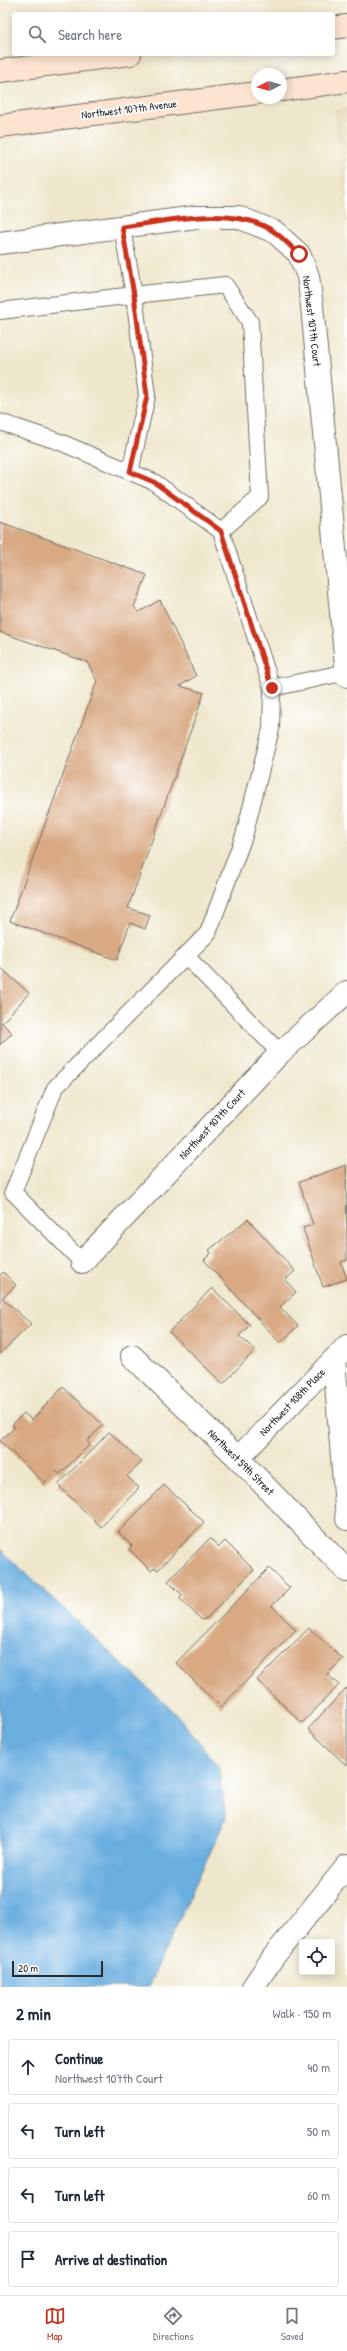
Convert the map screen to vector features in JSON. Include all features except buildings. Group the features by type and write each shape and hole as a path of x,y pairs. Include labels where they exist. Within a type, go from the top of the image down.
{"main road":[{"path":"335,28 347,26"},
{"path":"0,71 115,56"},
{"path":"287,89 347,81"},
{"name":"Northwest 107th Avenue","path":"0,126 251,94"}],"street":[{"name":"Northwest 107th Court","path":"0,243 196,217 238,217 275,232 299,254 308,276 312,306 347,676"},
{"name":"Northwest 107th Court","path":"82,1262 280,1053 347,992"},
{"name":"Northwest 108th Place","path":"238,1458 340,1352"},
{"path":"340,1352 347,1519"},
{"name":"Northwest 59th Street","path":"132,1356 238,1458 347,1571"},
{"path":"253,1987 274,1956 347,1866"}],"lane":[{"path":"122,227 134,295 147,396 130,472"},
{"path":"0,311 225,285 250,322 260,497 221,531"},
{"path":"0,422 60,442 154,482 221,531 272,688 271,729 244,836 208,933 55,1088 13,1192 82,1262"},
{"path":"272,688 347,672"},
{"path":"186,956 280,1053"}],"shaded area":[{"path":"347,108 347,230 334,110"}],"water":[{"path":"0,1549 178,1716 219,1768 226,1818 148,1987 0,1987"}],"route":[{"path":"272,688 221,531 154,482 130,472 147,396 134,295 122,227 196,217 238,217 275,232 299,254"}]}
